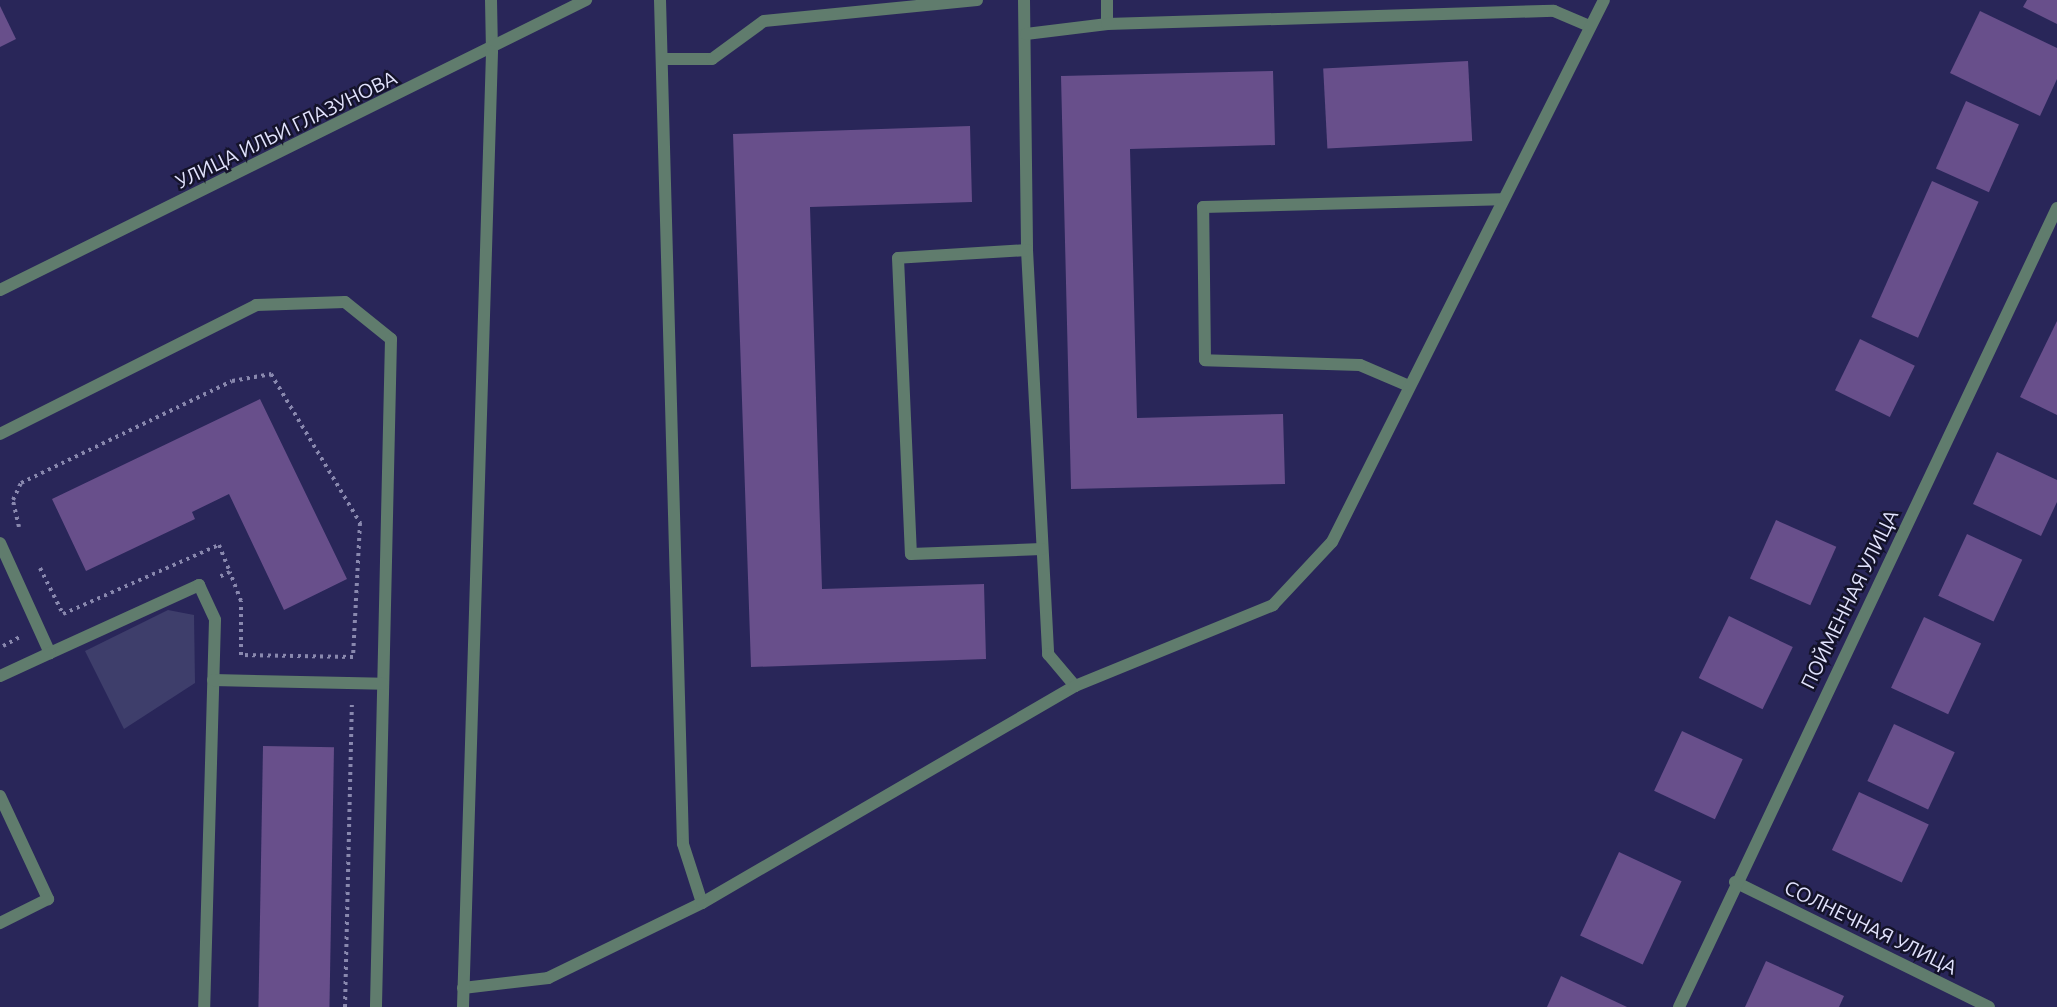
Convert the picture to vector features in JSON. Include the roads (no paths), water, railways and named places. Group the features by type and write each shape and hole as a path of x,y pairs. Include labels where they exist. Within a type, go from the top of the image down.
{"street":[{"path":"463,1007 492,51 491,0"},
{"name":"УЛИЦА ИЛЬИ ГЛАЗУНОВА","path":"0,290 492,51 586,0"},
{"path":"660,0 683,844 702,903"},
{"path":"662,59 712,58 764,21 977,0"},
{"path":"1024,0 1027,250 1048,654 1075,686"},
{"path":"1107,0 1107,24"},
{"path":"463,988 548,978 702,903 1075,686 1273,605 1332,542 1501,199 1604,0"},
{"path":"1026,34 1107,24 1554,11 1590,26"},
{"path":"1409,386 1360,364 1205,360 1203,207 1501,199"},
{"name":"ПОЙМЕННАЯ УЛИЦА","path":"1679,1007 1735,882 2057,208"},
{"path":"1027,250 898,258 911,554 1042,549"},
{"path":"0,434 256,305 345,302 391,339 376,1007"},
{"path":"0,543 50,653"},
{"path":"0,676 198,585 215,620 204,1007"},
{"path":"213,680 383,684"},
{"path":"0,796 48,899 0,923"},
{"name":"СОЛНЕЧНАЯ УЛИЦА","path":"1735,882 1989,1007"}]}
